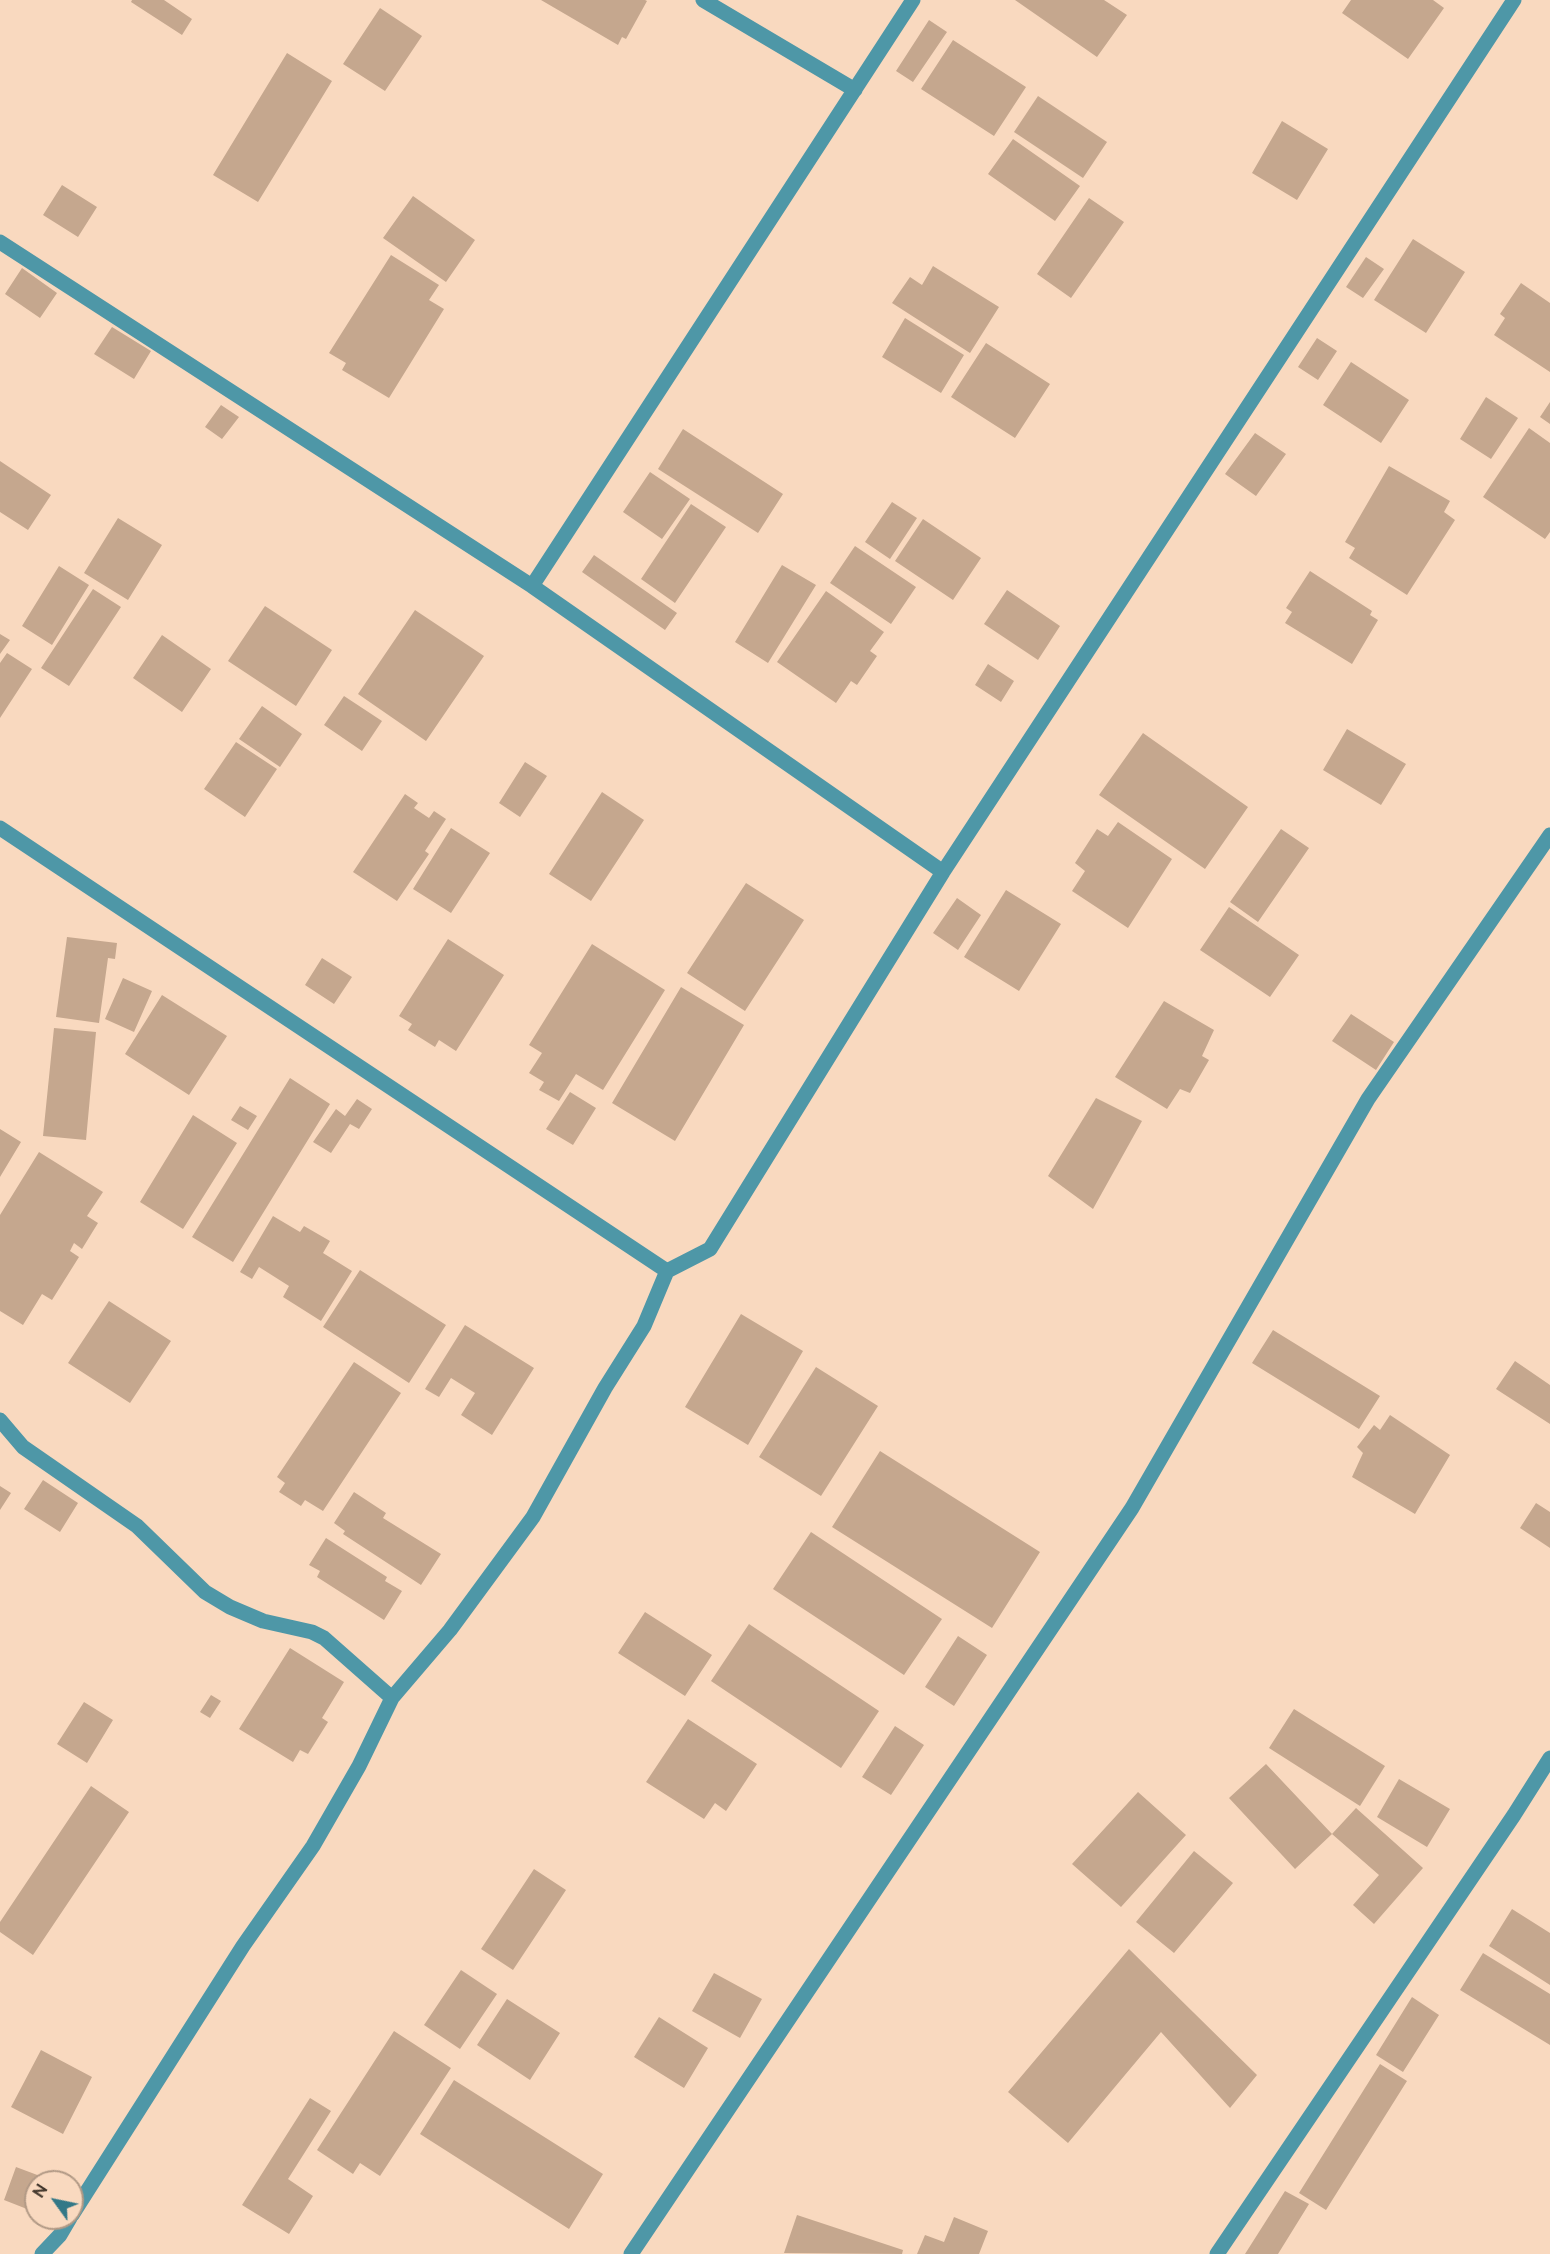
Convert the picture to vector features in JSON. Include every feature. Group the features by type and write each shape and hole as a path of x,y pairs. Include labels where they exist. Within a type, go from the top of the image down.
{"street":[{"path":"703,0 855,90"},
{"path":"531,586 913,0"},
{"path":"84,2197 243,1946 313,1846 359,1766 392,1698 450,1630 533,1517 605,1388 644,1326 667,1271 710,1249 943,872 1514,0"},
{"path":"0,242 531,586 943,872"},
{"path":"0,828 667,1271"},
{"path":"631,2254 1132,1508 1368,1099 1550,835"},
{"path":"0,1420 23,1448 137,1526 205,1592 230,1607 263,1621 312,1632 324,1638 392,1698"},
{"path":"1217,2254 1514,1815 1550,1758"},
{"path":"42,2254 63,2230"}],"building":[{"path":"132,0 164,0 192,19 182,35 131,2"},
{"path":"541,0 647,1 626,39 622,37 618,45"},
{"path":"1015,0 1104,0 1127,15 1097,57"},
{"path":"1351,0 1433,0 1444,8 1408,59 1342,13"},
{"path":"380,8 422,36 385,91 343,64"},
{"path":"929,20 947,32 913,82 896,71"},
{"path":"953,40 1026,87 994,136 921,89"},
{"path":"287,53 332,81 258,202 213,175"},
{"path":"1038,96 1107,142 1083,178 1014,132"},
{"path":"1282,121 1328,149 1297,200 1252,173"},
{"path":"1013,139 1080,186 1055,221 988,174"},
{"path":"62,185 97,207 78,237 43,215"},
{"path":"413,196 475,240 446,282 383,238"},
{"path":"1089,198 1124,222 1071,298 1037,274"},
{"path":"1413,239 1465,272 1426,333 1374,300"},
{"path":"391,255 439,285 429,300 444,309 389,398 342,370 346,363 329,353"},
{"path":"1366,257 1384,269 1363,298 1346,287"},
{"path":"933,266 999,307 970,353 892,303 910,277 922,285"},
{"path":"22,268 57,293 40,318 5,294"},
{"path":"1521,283 1550,303 1550,372 1494,335 1505,318 1500,314"},
{"path":"905,318 964,355 941,393 882,357"},
{"path":"112,327 151,351 134,379 94,354"},
{"path":"1317,338 1337,351 1318,380 1298,367"},
{"path":"986,343 1050,384 1015,438 951,397"},
{"path":"1351,362 1409,400 1381,443 1323,405"},
{"path":"1486,397 1518,418 1491,459 1460,439"},
{"path":"1550,402 1550,424 1540,417"},
{"path":"221,405 239,417 222,439 205,427"},
{"path":"1529,428 1550,443 1550,532 1545,539 1483,497"},
{"path":"683,429 783,494 758,533 658,469"},
{"path":"1255,433 1286,454 1256,496 1225,474"},
{"path":"0,461 51,495 28,530 0,512"},
{"path":"1389,466 1450,501 1444,512 1455,520 1407,595 1349,558 1355,548 1345,542"},
{"path":"650,472 690,499 662,539 623,512"},
{"path":"892,502 917,518 890,559 865,542"},
{"path":"691,504 726,527 675,603 641,579"},
{"path":"118,518 162,545 128,600 84,573"},
{"path":"923,519 981,558 953,600 895,561"},
{"path":"855,546 916,587 891,624 830,583"},
{"path":"594,555 677,613 665,630 582,572"},
{"path":"782,565 816,585 768,663 735,642"},
{"path":"59,566 89,585 52,645 22,626"},
{"path":"1310,571 1372,611 1370,615 1378,620 1352,664 1285,623 1292,612 1286,608"},
{"path":"93,589 121,607 69,686 41,668"},
{"path":"1007,590 1060,626 1038,660 984,624"},
{"path":"826,591 884,632 870,651 877,656 857,685 851,681 836,703 777,662"},
{"path":"265,606 332,650 296,706 228,661"},
{"path":"415,610 484,656 426,741 358,694"},
{"path":"0,634 10,640 0,654"},
{"path":"162,635 211,669 182,712 133,678"},
{"path":"7,653 32,669 0,718 0,663"},
{"path":"988,664 1014,681 1001,702 975,685"},
{"path":"344,696 382,721 362,751 324,725"},
{"path":"262,706 302,734 280,767 239,739"},
{"path":"1347,729 1406,764 1381,805 1323,770"},
{"path":"1143,733 1248,807 1205,869 1099,795"},
{"path":"236,742 277,769 245,817 204,789"},
{"path":"525,762 547,776 520,817 499,803"},
{"path":"602,792 644,820 591,901 549,874"},
{"path":"405,794 418,803 414,808 429,818 434,811 446,819 425,851 429,854 397,901 353,872"},
{"path":"1118,822 1172,859 1128,928 1072,891 1085,871 1075,863 1097,829 1108,836"},
{"path":"451,828 490,853 451,913 413,889"},
{"path":"1281,829 1309,848 1258,922 1230,902"},
{"path":"746,883 804,920 745,1011 687,973"},
{"path":"1006,890 1061,924 1019,991 964,957"},
{"path":"957,898 981,915 958,950 933,933"},
{"path":"1229,907 1299,955 1270,997 1200,950"},
{"path":"67,937 117,943 115,959 108,958 99,1023 56,1017"},
{"path":"448,939 504,975 456,1051 439,1040 435,1047 408,1030 412,1024 399,1016"},
{"path":"592,944 665,990 603,1090 576,1074 559,1101 539,1090 544,1082 529,1073 542,1053 529,1045"},
{"path":"322,958 352,977 334,1004 305,985"},
{"path":"123,978 152,991 134,1032 105,1019"},
{"path":"681,987 744,1025 675,1141 612,1103"},
{"path":"162,995 227,1036 189,1095 125,1054"},
{"path":"1164,1001 1214,1030 1202,1056 1209,1060 1190,1093 1180,1089 1167,1109 1115,1077"},
{"path":"1351,1014 1394,1042 1376,1070 1332,1041"},
{"path":"54,1028 96,1032 86,1140 43,1136"},
{"path":"290,1078 330,1104 233,1262 192,1237"},
{"path":"570,1092 596,1108 573,1145 546,1129"},
{"path":"1096,1098 1142,1121 1093,1209 1048,1176"},
{"path":"357,1099 372,1109 359,1129 350,1124 331,1153 313,1142 336,1109 345,1116"},
{"path":"240,1106 257,1116 248,1130 231,1120"},
{"path":"193,1115 237,1143 183,1229 140,1202"},
{"path":"0,1129 21,1142 0,1177"},
{"path":"39,1152 103,1192 87,1216 98,1223 82,1249 74,1243 70,1251 79,1257 52,1300 42,1294 23,1325 0,1311 0,1215"},
{"path":"273,1216 300,1232 304,1226 330,1241 323,1253 352,1271 321,1321 283,1297 289,1286 259,1267 252,1279 240,1272"},
{"path":"360,1270 446,1325 409,1383 323,1327"},
{"path":"109,1301 171,1341 130,1403 68,1363"},
{"path":"741,1314 803,1351 748,1445 685,1407"},
{"path":"465,1325 534,1368 492,1435 461,1415 475,1393 451,1378 439,1397 425,1389"},
{"path":"1273,1330 1380,1396 1359,1429 1252,1363"},
{"path":"1515,1361 1550,1385 1550,1424 1496,1389"},
{"path":"354,1362 401,1393 323,1511 305,1500 301,1506 279,1492 285,1483 277,1477"},
{"path":"816,1367 878,1406 821,1496 759,1457"},
{"path":"1390,1415 1450,1455 1415,1514 1352,1477 1363,1453 1357,1447 1374,1425 1380,1430"},
{"path":"880,1451 1040,1552 992,1628 832,1527"},
{"path":"43,1480 78,1503 60,1532 24,1509"},
{"path":"0,1486 11,1493 0,1510"},
{"path":"354,1492 386,1513 383,1518 441,1554 421,1585 343,1534 345,1531 334,1523"},
{"path":"1536,1503 1550,1512 1550,1548 1520,1528"},
{"path":"811,1532 942,1619 904,1675 773,1589"},
{"path":"326,1538 387,1577 385,1581 402,1591 384,1620 317,1577 320,1571 309,1565"},
{"path":"645,1612 712,1655 685,1696 618,1653"},
{"path":"749,1624 879,1711 841,1768 711,1681"},
{"path":"958,1636 987,1655 954,1706 925,1687"},
{"path":"290,1648 344,1682 322,1718 328,1722 308,1754 300,1750 293,1762 239,1729"},
{"path":"211,1695 221,1701 210,1718 200,1712"},
{"path":"84,1702 113,1720 87,1763 57,1744"},
{"path":"1294,1709 1385,1766 1360,1806 1269,1748"},
{"path":"688,1719 757,1764 726,1811 715,1803 704,1819 646,1782"},
{"path":"895,1726 924,1745 891,1795 862,1777"},
{"path":"1266,1764 1332,1834 1295,1869 1229,1798"},
{"path":"1399,1779 1450,1809 1427,1847 1377,1817"},
{"path":"91,1786 129,1812 33,1955 0,1932 0,1922"},
{"path":"1138,1792 1186,1835 1121,1907 1072,1864"},
{"path":"1356,1808 1423,1868 1374,1924 1353,1905 1379,1875 1332,1834"},
{"path":"1194,1851 1233,1883 1174,1953 1136,1922"},
{"path":"534,1869 566,1890 513,1970 481,1949"},
{"path":"1512,1909 1550,1933 1550,1985 1489,1946"},
{"path":"1129,1949 1257,2075 1230,2108 1161,2032 1068,2143 1008,2092"},
{"path":"1483,1953 1550,1994 1550,2045 1460,1990"},
{"path":"461,1970 497,1994 460,2049 424,2025"},
{"path":"714,1973 762,1999 740,2038 692,2011"},
{"path":"1412,1997 1439,2015 1403,2072 1376,2055"},
{"path":"507,1999 560,2033 530,2080 477,2045"},
{"path":"659,2017 708,2048 684,2088 634,2057"},
{"path":"394,2031 451,2068 380,2176 360,2163 353,2174 317,2150"},
{"path":"41,2050 92,2077 63,2134 11,2107"},
{"path":"1380,2064 1407,2081 1326,2210 1299,2193"},
{"path":"454,2080 603,2174 569,2229 420,2134"},
{"path":"310,2098 331,2111 288,2179 313,2196 289,2234 242,2205"},
{"path":"16,2167 24,2170 24,2208 4,2200"},
{"path":"1285,2191 1309,2204 1278,2254 1245,2254"},
{"path":"797,2215 903,2250 902,2254 784,2253"},
{"path":"954,2217 988,2231 979,2254 917,2254 925,2235 944,2242"}]}
